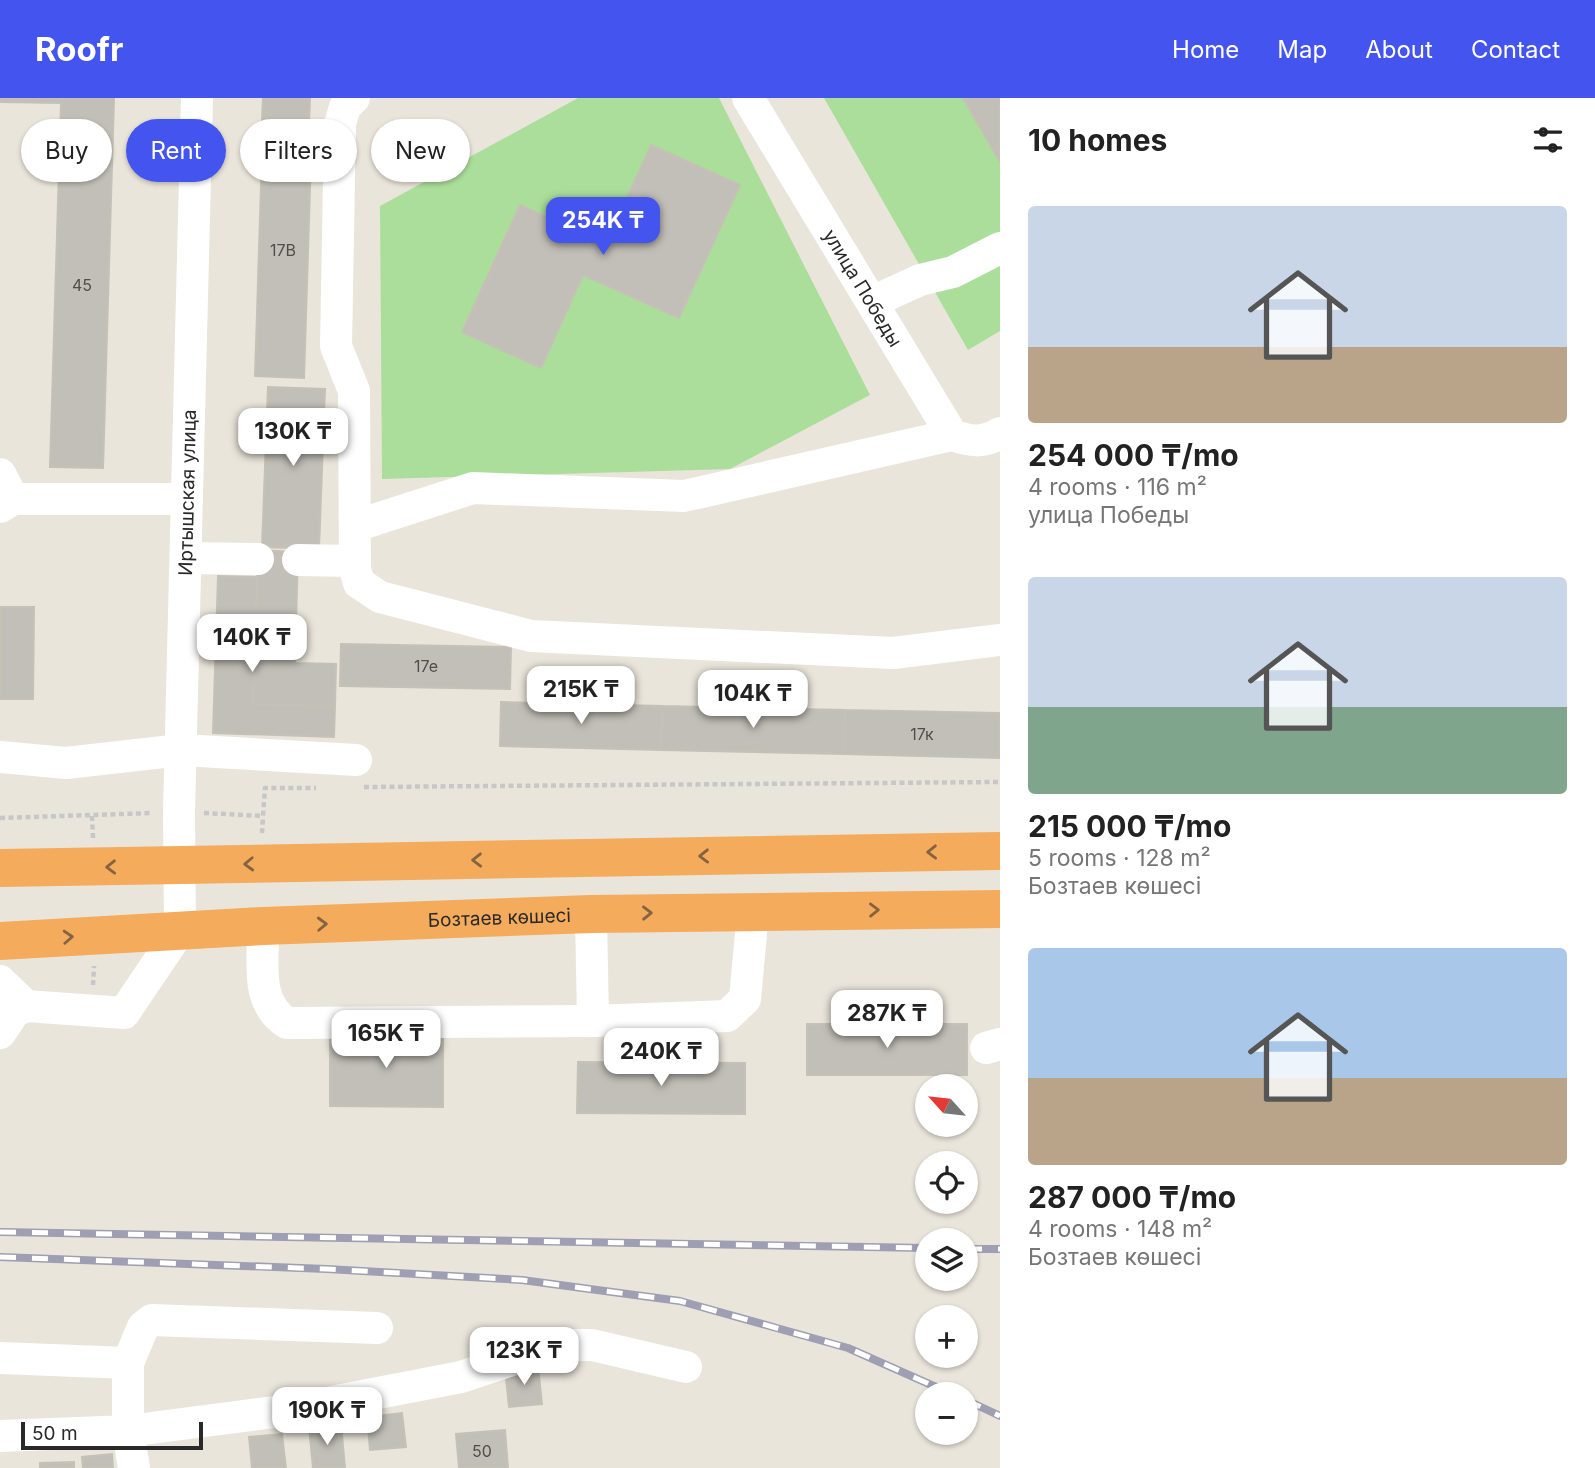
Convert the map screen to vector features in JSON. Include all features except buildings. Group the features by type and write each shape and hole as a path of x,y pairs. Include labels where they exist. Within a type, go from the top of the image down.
{"highway":[{"path":"0,868 1000,851"},
{"name":"Бозтаев көшесі","path":"0,941 263,926 591,914 1000,909"}],"street":[{"name":"Иртышская улица","path":"180,930 179,812 197,98"},
{"path":"354,98 345,107 340,124 336,346 354,391 355,561 359,583 380,597 531,636 893,653 1000,640"},
{"name":"улица Победы","path":"748,98 952,435"},
{"path":"872,302 920,281 953,272 1000,248"},
{"path":"355,526 473,488 684,496 952,435 972,442 992,439 1000,433"},
{"path":"4,493 187,499"},
{"path":"186,558 258,559"},
{"path":"298,560 355,561"},
{"path":"0,757 66,764 181,750 359,774"},
{"path":"263,926 265,1001 275,1016 287,1023 593,1021 727,1016 736,1010 745,999 753,912"},
{"path":"591,914 593,1021"},
{"path":"0,1033 14,1012 26,1006 124,1013 180,930"},
{"path":"0,981 26,1006"},
{"path":"134,1468 128,1431 128,1363 143,1326 152,1321 377,1328"},
{"path":"0,1436 128,1431 290,1410 461,1377 557,1345 592,1345 686,1367"},
{"path":"0,1358 128,1363"}],"path":[{"path":"359,774 1000,782"},
{"path":"0,818 179,812 263,816 265,788 320,788"},
{"path":"92,1011 94,935"}],"green space":[{"path":"578,98 719,98 870,395 730,469 382,479 380,206 424,182 470,182 470,157"},
{"path":"824,98 1000,98 1000,331 968,350"}],"railway":[{"path":"0,1232 915,1248"},
{"path":"978,1249 1000,1249"},
{"path":"0,1257 327,1269 522,1280 680,1301 848,1348 925,1382"},
{"path":"978,1406 1000,1416"}]}
